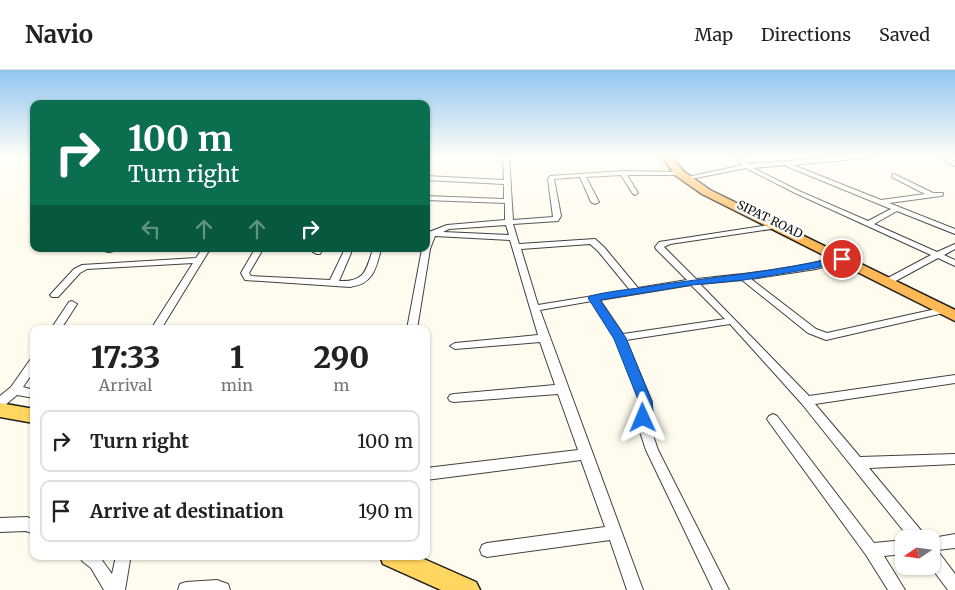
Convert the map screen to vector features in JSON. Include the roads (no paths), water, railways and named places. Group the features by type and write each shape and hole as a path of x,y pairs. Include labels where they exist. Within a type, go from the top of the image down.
{"highway":[{"name":"SIPAT ROAD","path":"692,181 706,192 889,280"},
{"name":"SIPAT ROAD","path":"695,181 952,312"}],"main road":[{"path":"0,410 30,415"},
{"path":"400,560 468,590"}],"street":[{"path":"492,181 507,182 509,223 544,338 635,590"},
{"path":"430,233 455,226 555,219 557,216 552,181"},
{"path":"585,181 595,202"},
{"path":"628,181 635,193"},
{"path":"777,181 955,263"},
{"path":"828,181 955,232"},
{"path":"905,181 932,195"},
{"path":"880,202 941,194"},
{"path":"430,198 508,201"},
{"path":"868,224 896,209"},
{"path":"775,226 659,245 661,250 732,321 806,401 912,530"},
{"path":"430,233 515,243 592,241 601,249 636,292"},
{"path":"889,280 955,246"},
{"path":"158,325 204,252"},
{"path":"257,252 246,269 245,274 248,278 354,284 362,282 373,265 376,252"},
{"path":"413,325 425,252"},
{"path":"334,282 347,253"},
{"path":"535,308 692,282 744,277 816,266 842,259"},
{"path":"55,295 76,271 85,268 199,260"},
{"path":"744,277 812,331 826,337 952,312"},
{"path":"594,298 620,338 646,402 644,426 650,444 721,590"},
{"path":"59,325 72,304"},
{"path":"620,338 732,321"},
{"path":"455,346 544,338"},
{"path":"0,403 15,390 30,369"},
{"path":"806,401 955,379"},
{"path":"454,398 563,389"},
{"path":"15,390 30,393"},
{"path":"773,419 870,550 897,590"},
{"path":"430,474 586,454"},
{"path":"856,463 955,459"},
{"path":"0,525 30,525"},
{"path":"487,550 614,533"},
{"path":"940,543 955,541"},
{"path":"870,550 895,547"},
{"path":"92,560 115,590"},
{"path":"115,590 122,560"},
{"path":"940,567 955,587"},
{"path":"186,590 217,588 222,590"}]}
